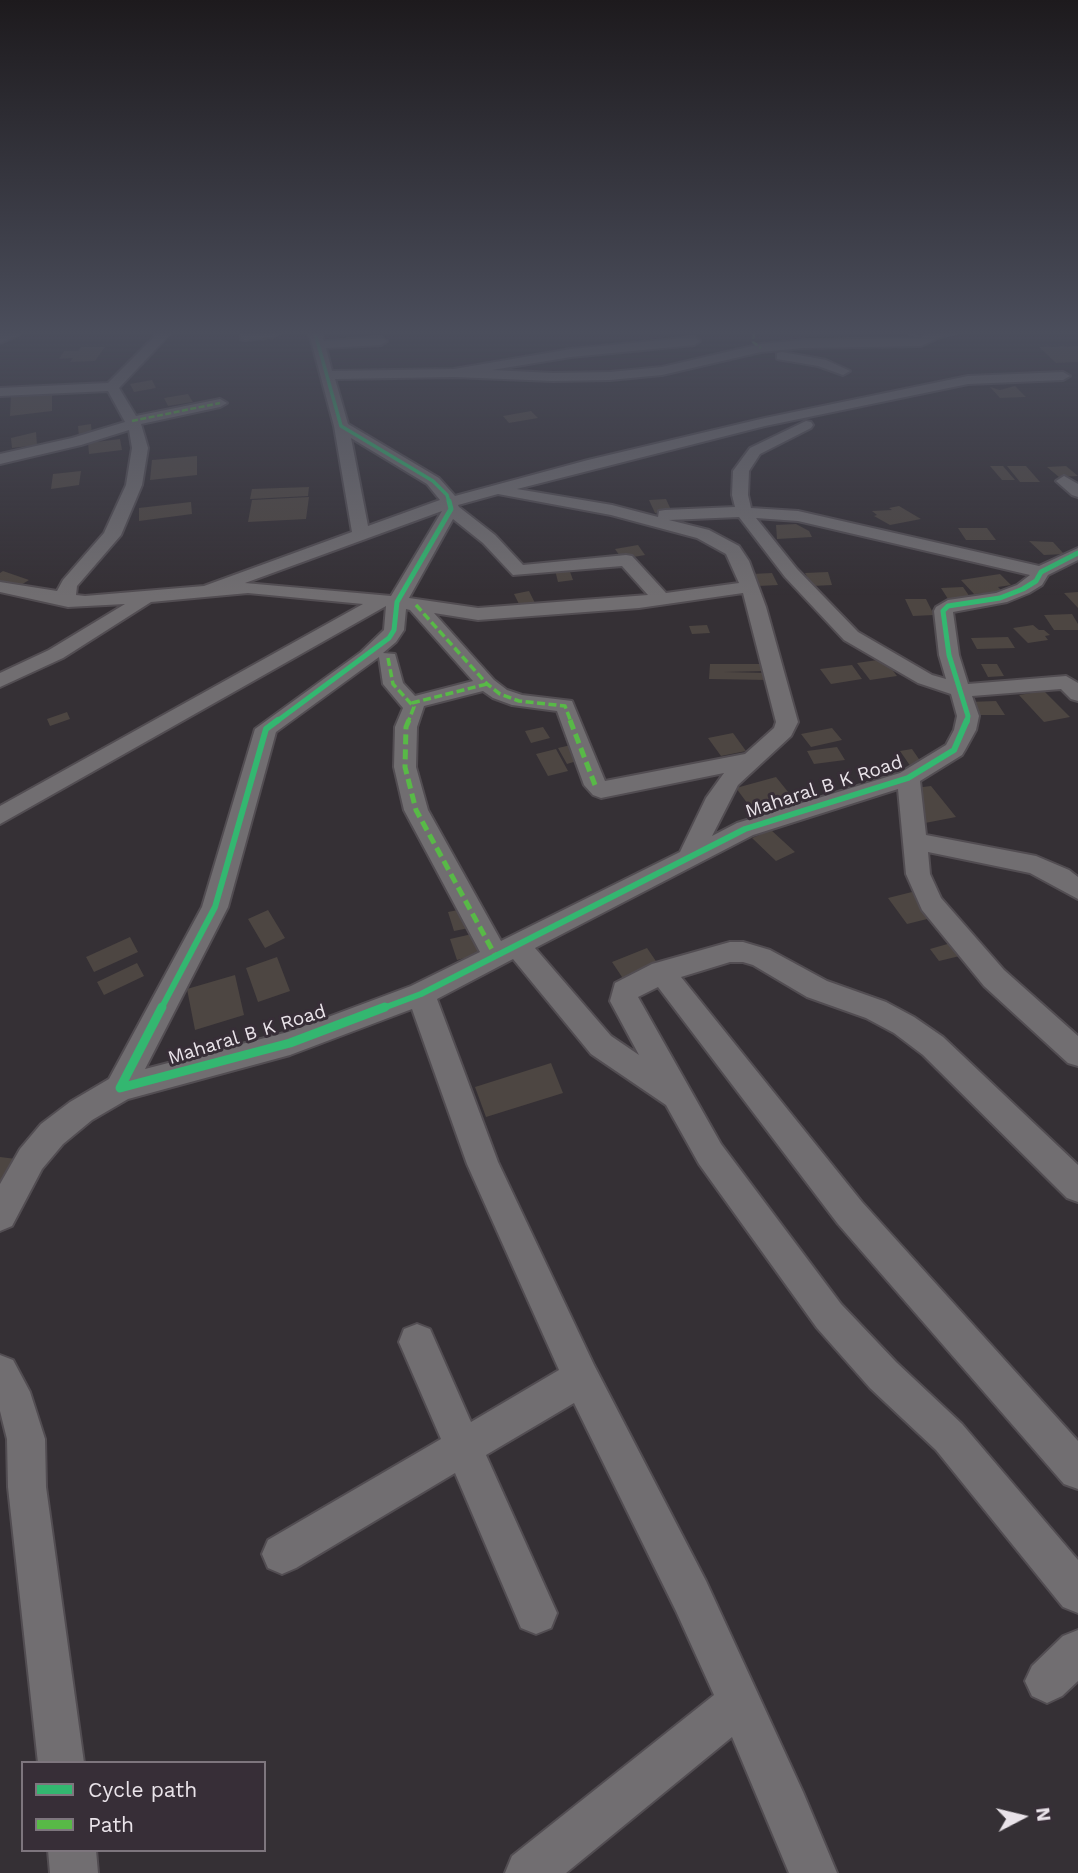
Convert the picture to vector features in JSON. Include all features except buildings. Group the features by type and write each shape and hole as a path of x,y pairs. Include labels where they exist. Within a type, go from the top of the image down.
{"street":[{"path":"0,459 76,442 140,420"},
{"path":"339,420 361,533"},
{"path":"211,589 361,533 495,489 779,420"},
{"path":"819,420 755,451 741,471 740,495 744,512 791,573 850,636 926,679 961,691 1074,685"},
{"path":"68,601 66,591 69,584 112,535 134,485 140,447 133,422"},
{"path":"341,426 433,481 447,495 451,505 519,571 626,560 661,599"},
{"path":"1064,481 1078,492"},
{"path":"495,489 638,516 719,541 733,550 750,587 788,722 783,731 730,779 689,858"},
{"name":"Maharal B K Road","path":"120,1088 215,907 266,729 382,646 394,630 399,602 451,505"},
{"path":"638,516 744,512 799,516 1041,572"},
{"name":"Maharal B K Road","path":"120,1088 290,1043 421,994 745,829 908,778 954,750 965,730 968,716 949,655 943,611 948,607 1000,598 1036,581 1041,572 1076,558"},
{"path":"0,587 68,601 149,598 211,589 248,588 399,602 457,612 504,614 661,599 750,587"},
{"path":"0,681 56,654 149,598"},
{"path":"399,602 500,694 519,701 565,706 595,785 601,790 751,760"},
{"path":"0,816 399,602"},
{"path":"388,658 393,684 412,703 414,711 407,727 405,767 416,810 506,949 601,1045 677,1096"},
{"path":"412,703 487,684"},
{"path":"908,778 918,874 931,903 994,978 1078,1054"},
{"path":"914,841 1036,866 1060,876 1078,890"},
{"path":"1078,1187 933,1046 904,1025 876,1010 835,998 761,957 743,952 730,953 662,972 625,991 624,1002 710,1154 829,1316 883,1375 949,1437 1078,1592"},
{"path":"662,972 850,1213 1078,1470"},
{"path":"421,994 483,1164 581,1378 691,1596 787,1808 813,1873"},
{"path":"0,1215 31,1159 52,1133 81,1111 120,1088"},
{"path":"417,1342 536,1613"},
{"path":"0,1373 17,1405 26,1439 26,1487 61,1761"},
{"path":"282,1553 581,1378"},
{"path":"1047,1681 1078,1651"},
{"path":"529,1873 739,1703"},
{"path":"72,1852 74,1873"}],"marked path":[{"path":"416,605 487,684 500,694 519,701 565,706 595,785"},
{"path":"388,658 393,684 414,707 406,727 405,767 416,810 495,955"},
{"path":"412,703 487,684"}],"cycle path":[{"path":"339,420 341,426 433,481 447,495 451,509 397,602 394,630 389,638 266,729 215,907 120,1088 290,1043 421,994 745,829 908,778 954,750 965,730 968,716 949,655 943,611 948,606 1000,598 1023,589 1036,581 1041,572 1078,553"}]}
